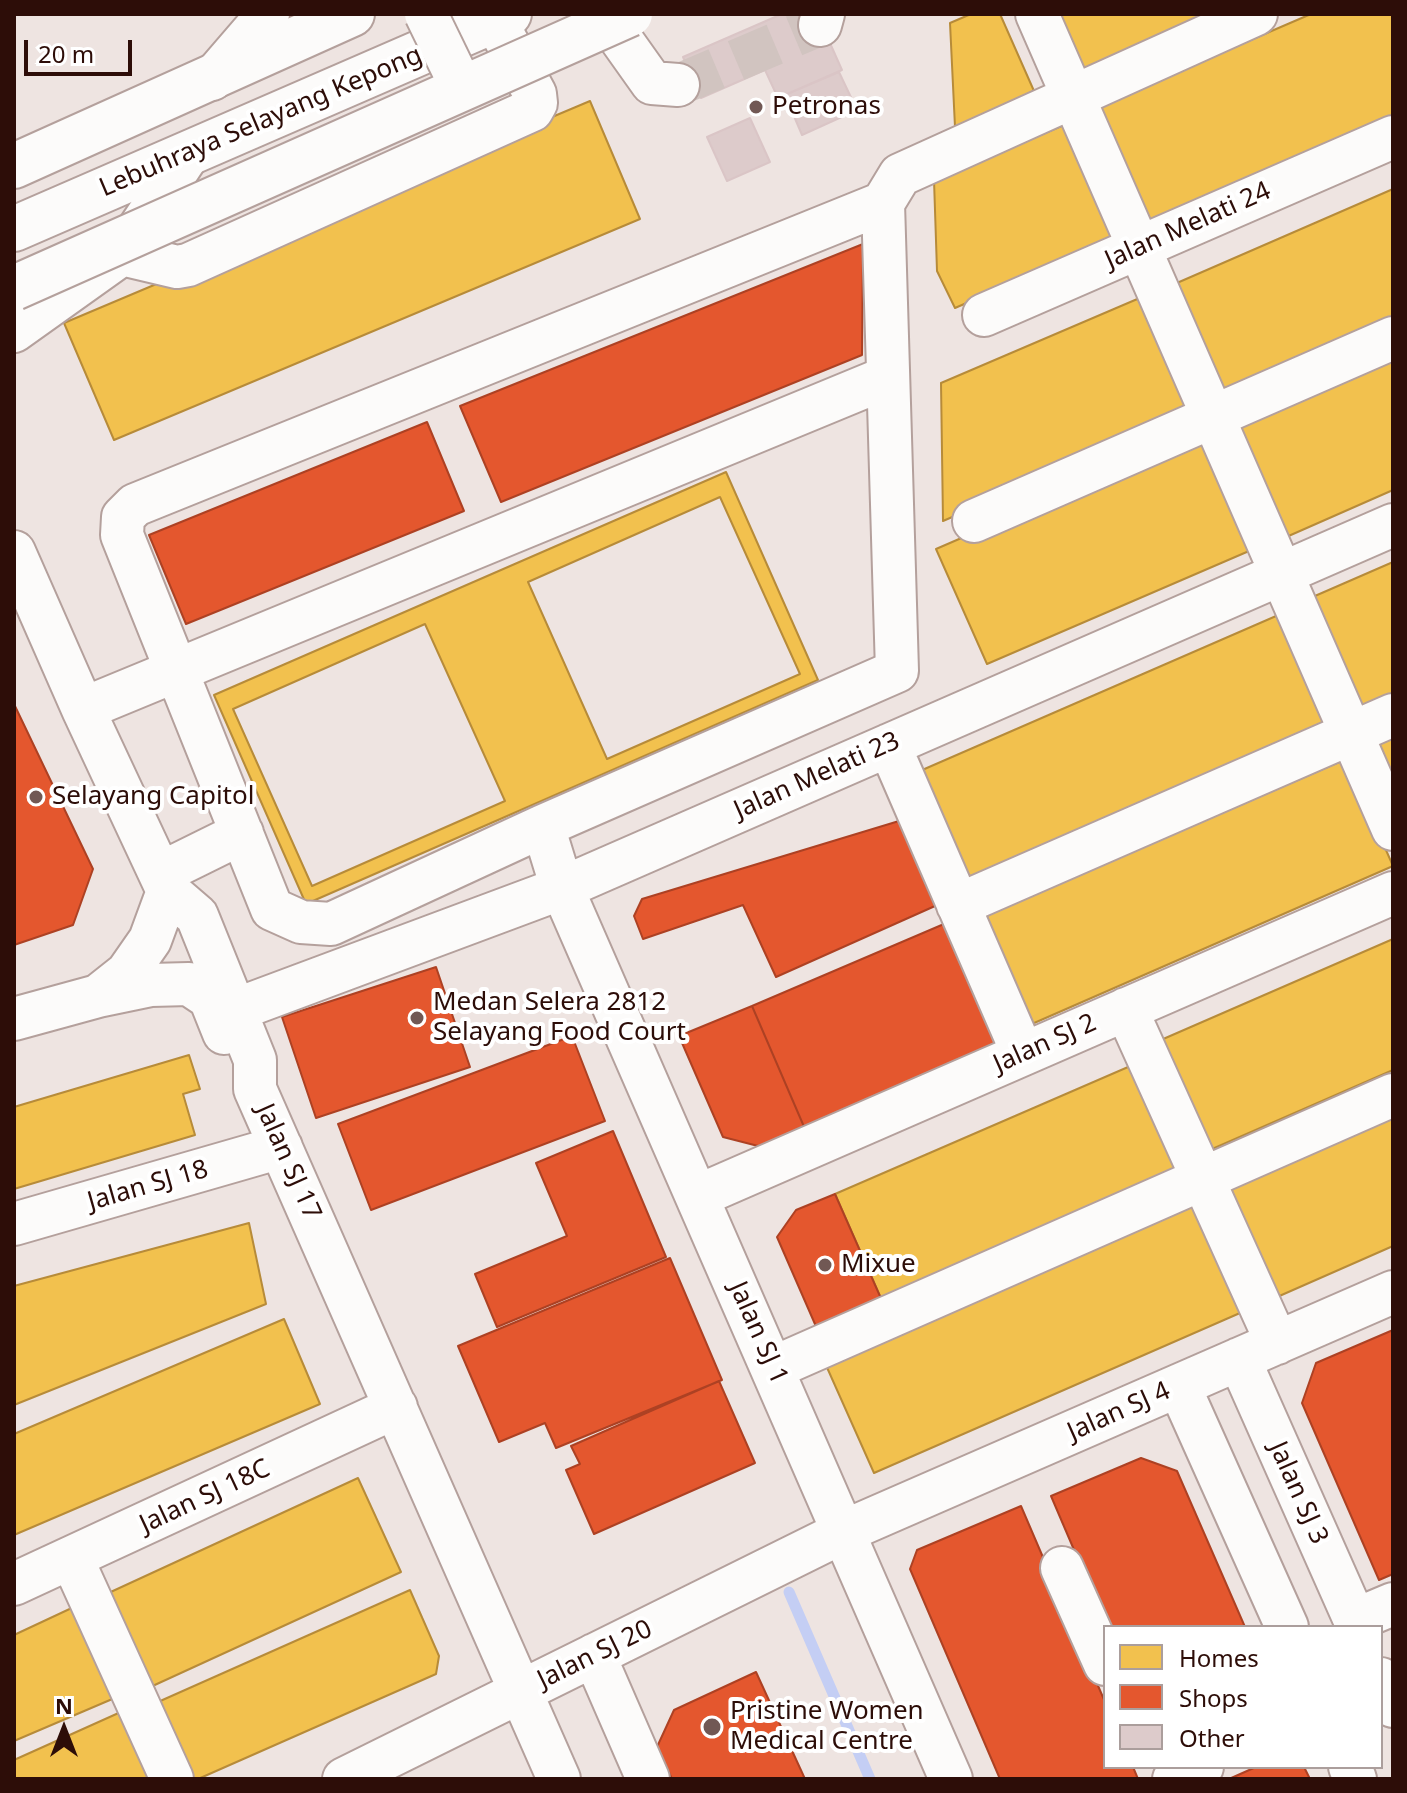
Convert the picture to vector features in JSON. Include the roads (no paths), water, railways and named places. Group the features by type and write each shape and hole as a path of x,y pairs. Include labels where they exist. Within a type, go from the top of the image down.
{"main road":[{"path":"14,166 352,14"},
{"path":"14,288 630,14"},
{"name":"Lebuhraya Selayang Kepong","path":"14,229 502,17"}],"street":[{"path":"212,79 268,14"},
{"path":"426,14 462,88"},
{"path":"603,14 652,83 678,85"},
{"path":"1037,14 1393,829"},
{"path":"883,203 135,505 123,517 122,535 272,909 301,922 331,924 543,826 897,671 883,203 900,175 1256,14"},
{"path":"122,254 177,267 188,265 532,110 536,103 535,94 502,17"},
{"name":"Jalan Melati 24","path":"984,315 1393,137"},
{"path":"14,331 122,254 189,153"},
{"path":"974,521 1393,338"},
{"path":"83,709 888,377"},
{"name":"Jalan Melati 23","path":"235,1010 562,888 1393,525"},
{"name":"Jalan SJ 17","path":"14,552 164,882 197,916 255,1060 255,1089 559,1779"},
{"path":"958,905 1393,715"},
{"path":"889,745 1023,1054"},
{"name":"Jalan SJ 1","path":"543,826 562,888 951,1779"},
{"path":"98,996 127,973 150,940 164,882 242,833"},
{"name":"Jalan SJ 2","path":"698,1196 1393,893"},
{"path":"14,1019 151,985 189,984 210,998 242,1077 255,1089"},
{"path":"1126,1009 1277,1343"},
{"path":"773,1368 1393,1095"},
{"name":"Jalan SJ 18","path":"14,1224 281,1147"},
{"name":"Jalan SJ 4","path":"845,1531 1393,1292"},
{"name":"Jalan SJ 3","path":"1239,1359 1356,1623"},
{"path":"1179,1386 1286,1625"},
{"name":"Jalan SJ 18C","path":"14,1584 396,1407"},
{"name":"Jalan SJ 20","path":"344,1779 416,1763 521,1692 845,1531"},
{"path":"72,1559 172,1779"},
{"path":"1062,1568 1103,1660"},
{"path":"1356,1623 1393,1604"},
{"path":"594,1655 648,1779"},
{"path":"1383,1684 1393,1706"},
{"path":"1174,1779 1197,1769"}],"waterway":[{"path":"789,1592 870,1779"}],"tunnel":[{"path":"678,85 820,25"}],"place":[{"name":"Petronas","path":"756,107"},
{"name":"Selayang Capitol","path":"36,797"},
{"name":"Medan Selera 2812 Selayang Food Court","path":"417,1018"},
{"name":"Mixue","path":"825,1265"},
{"name":"Pristine Women Medical Centre","path":"712,1727"}]}
